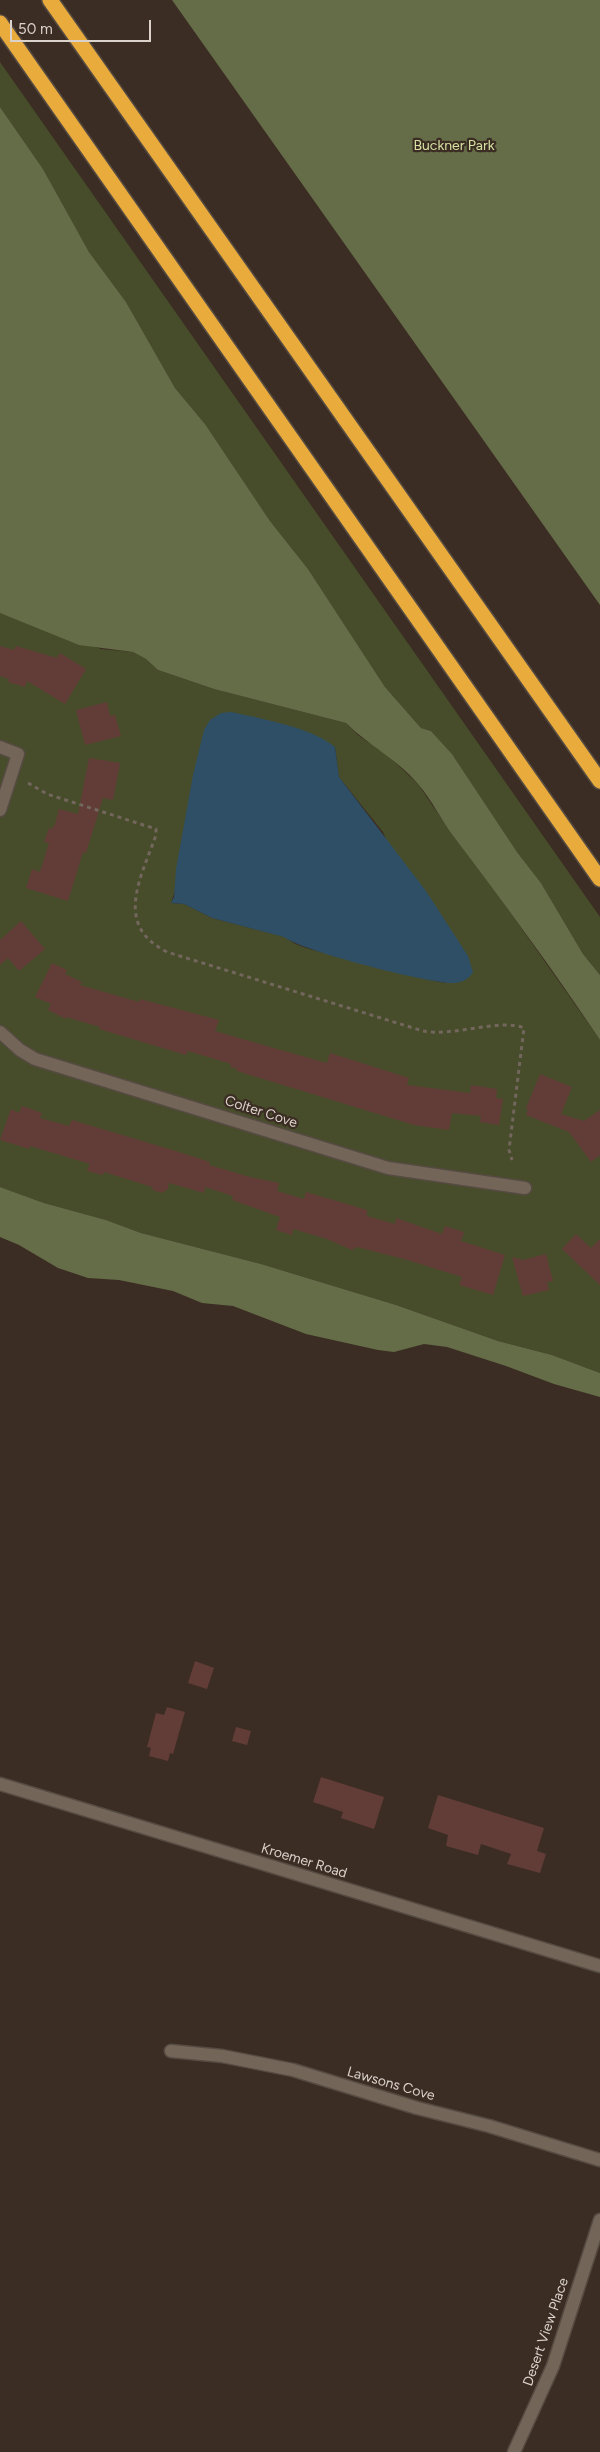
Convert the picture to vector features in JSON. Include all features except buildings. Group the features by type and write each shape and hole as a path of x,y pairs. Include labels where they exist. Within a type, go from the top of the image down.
{"highway":[{"path":"50,0 600,780"},
{"path":"0,22 600,878"}],"street":[{"path":"0,747 18,754 0,810"},
{"name":"Colter Cove","path":"0,1032 20,1050 36,1059 232,1118 372,1163 412,1172 526,1188"},
{"name":"Kroemer Road","path":"0,1784 600,1966"},
{"name":"Lawsons Cove","path":"171,2051 222,2056 294,2070 417,2108 489,2126 600,2160"},
{"name":"Desert View Place","path":"514,2452 553,2366 600,2220"}],"path":[{"path":"28,783 47,794 156,829 156,835 136,894 134,913 138,926 147,938 167,952 422,1031 451,1032 502,1026 524,1028 509,1150 512,1160"}],"green space":[{"name":"Buckner Park","path":"172,0 600,0 600,605"},
{"path":"0,62 600,917 600,975 583,954 541,883 517,852 452,754 431,731 421,728 385,687 308,569 270,521 205,424 175,388 126,302 89,252 43,169 0,107"},
{"path":"0,107 43,169 89,252 126,302 175,388 205,424 270,521 308,569 385,687 421,728 431,731 452,754 517,852 541,883 583,954 600,975 600,1040 565,988 449,830 423,790 401,767 346,723 214,689 158,670 146,659 133,652 79,645 0,613"},
{"path":"0,613 101,649 133,652 146,659 158,670 214,689 346,723 359,736 385,753 418,784 600,1040 600,1373 552,1355 498,1341 396,1305 261,1264 141,1233 106,1220 44,1203 0,1187","holes":["231,712 306,733 335,747 339,777 383,832 445,983 390,971 308,949 285,937 212,918 184,904 171,903"]},
{"path":"0,1187 44,1203 106,1220 141,1233 261,1264 396,1305 498,1341 552,1355 600,1373 600,1397 554,1384 447,1347 424,1344 394,1352 378,1350 306,1334 233,1306 202,1303 173,1291 119,1280 88,1278 58,1268 19,1245 0,1237"}],"water":[{"path":"231,712 300,729 325,740 335,747 339,777 426,891 468,956 473,972 470,977 455,983 395,973 314,950 284,937 212,918 184,904 171,903 174,897 176,869 193,775 204,730 210,720 221,713"}]}
